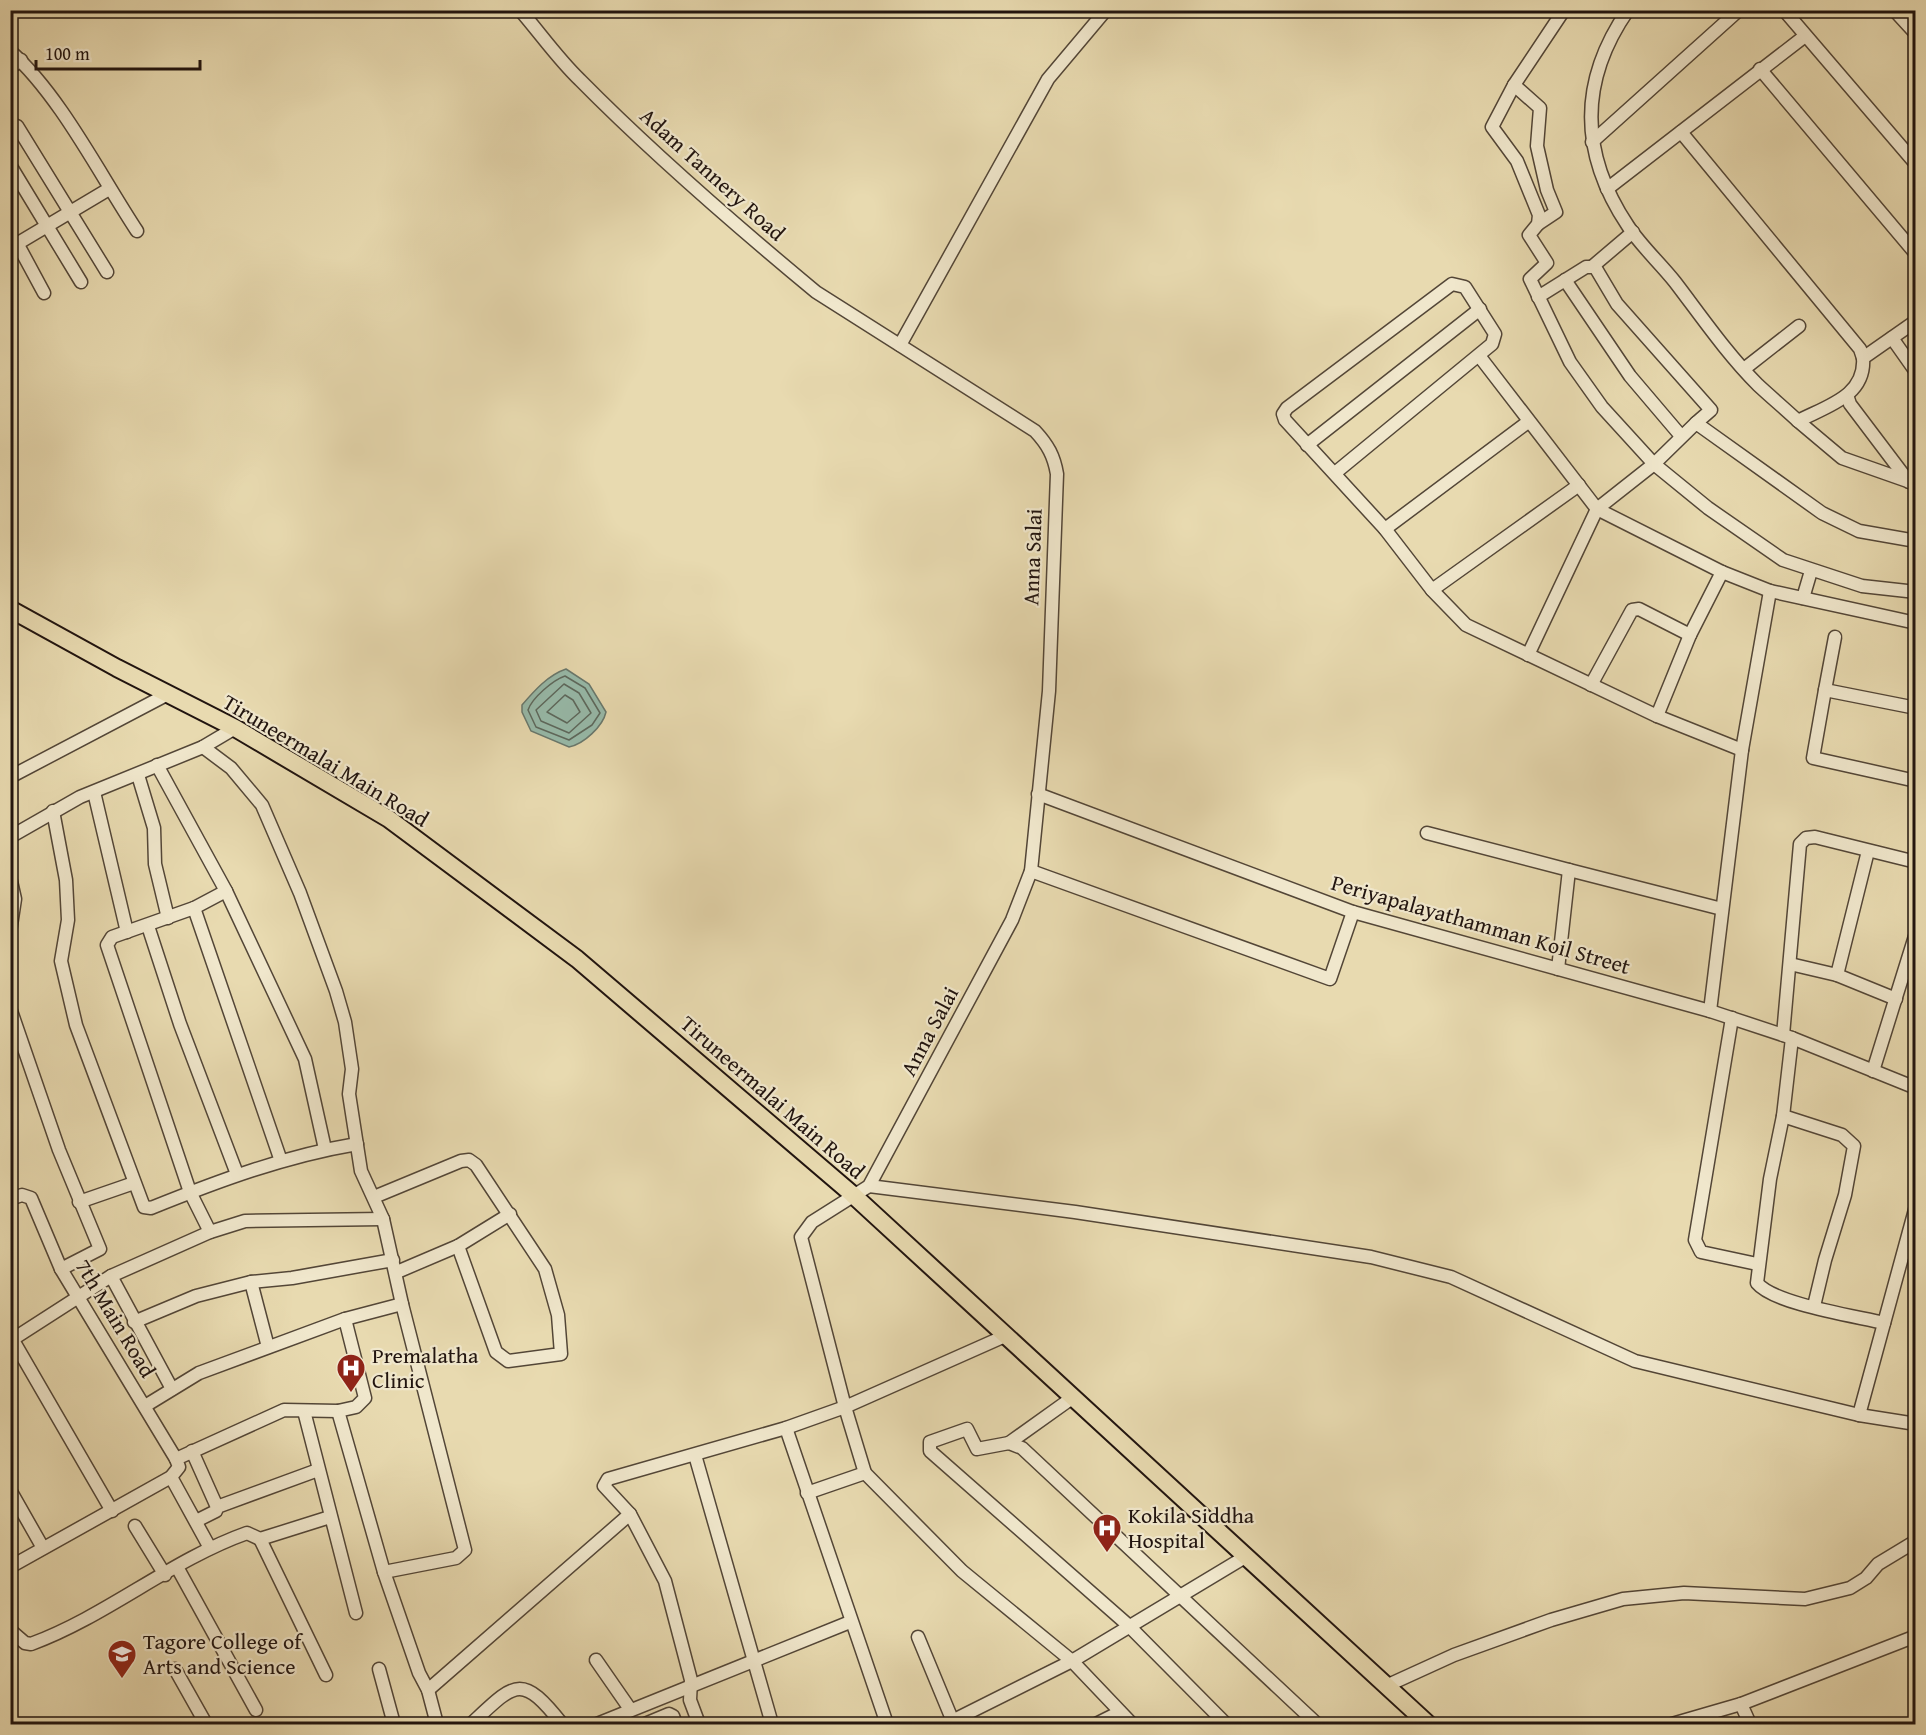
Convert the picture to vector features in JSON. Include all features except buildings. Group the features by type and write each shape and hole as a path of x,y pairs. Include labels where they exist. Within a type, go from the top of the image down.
{"main road":[{"name":"Tiruneermalai Main Road","path":"10,609 235,728 389,819 577,959 852,1194 1428,1725"}],"street":[{"name":"Adam Tannery Road","path":"520,10 578,79 698,192 816,292 900,345"},
{"path":"900,345 1048,79 1106,10"},
{"path":"1538,224 1539,215 1517,161 1492,128 1514,85 1564,10"},
{"path":"1628,10 1608,44 1593,84 1589,108 1592,142 1606,189 1633,232 1756,384 1842,458 1912,483"},
{"path":"1592,142 1739,10"},
{"path":"1784,10 1916,164"},
{"path":"1894,10 1916,34"},
{"path":"1606,189 1805,36"},
{"path":"10,51 16,64 64,117 137,231"},
{"path":"1760,69 1916,254"},
{"path":"1514,85 1540,108 1537,146 1547,190 1556,212 1538,224 1529,235 1547,263 1531,277 1538,297 1570,362 1602,407 1654,464 1774,555 1811,571 1862,586 1916,592"},
{"path":"17,126 107,272"},
{"path":"1681,132 1860,349 1863,358 1862,379 1847,396 1798,421"},
{"path":"10,165 81,282"},
{"path":"44,293 14,246 109,189"},
{"path":"1538,297 1586,267 1593,266 1633,232"},
{"path":"1528,655 1597,509 1654,464 1715,406 1617,304 1593,266"},
{"path":"1565,280 1630,376 1681,436"},
{"path":"1335,473 1480,357 1496,338 1496,334 1465,287 1452,284 1287,408 1283,417 1385,529 1432,590 1466,625 1657,716 1742,750"},
{"path":"1307,445 1480,309"},
{"path":"1863,358 1916,321"},
{"path":"1744,369 1799,326"},
{"path":"1892,338 1916,372"},
{"name":"Anna Salai","path":"869,1186 1006,931 1031,870 1049,691 1056,474 1054,457 1035,431 900,345"},
{"path":"1480,357 1597,509 1722,572 1770,591 1916,623"},
{"path":"1847,396 1850,404 1912,483"},
{"path":"1385,529 1528,422"},
{"path":"1696,423 1822,513 1859,531 1916,541"},
{"path":"1432,590 1579,484"},
{"path":"1803,598 1811,571"},
{"path":"1657,716 1690,635 1722,572"},
{"path":"1710,1011 1742,750 1770,591"},
{"path":"1591,685 1632,610 1639,609 1690,635"},
{"path":"1835,637 1813,758 1916,781"},
{"path":"1825,690 1916,708"},
{"path":"10,777 168,694"},
{"path":"10,837 53,811 202,747 235,728"},
{"path":"202,747 231,768 262,805 300,893 345,1022 352,1069 349,1094 361,1171 383,1219 397,1272 402,1304 465,1550 456,1558 384,1572"},
{"path":"157,765 226,891 305,1059 325,1149"},
{"path":"138,775 154,828 155,864 168,918"},
{"path":"94,792 127,932"},
{"name":"Periyapalayathamman Koil Street","path":"1038,794 1353,912 1710,1011 1787,1036 1916,1088"},
{"path":"53,811 66,880 68,920 61,961 76,1025 140,1203 144,1207 151,1208 237,1174 325,1149 357,1144"},
{"path":"1427,833 1722,909"},
{"path":"1884,1323 1793,1302 1762,1290 1756,1283 1757,1264 1783,1116 1790,964 1800,844 1806,838 1815,837 1916,862"},
{"path":"1837,975 1868,851"},
{"path":"1031,870 1330,979 1353,912"},
{"path":"1558,969 1569,870"},
{"path":"10,877 15,899 10,932"},
{"path":"210,1232 190,1192 107,945 112,937 194,908 226,891"},
{"path":"194,908 281,1161"},
{"path":"148,926 180,1024 237,1174"},
{"path":"1873,1071 1916,933"},
{"path":"1790,964 1837,975 1896,999"},
{"path":"10,1008 79,1202 100,1250 60,1269"},
{"path":"1732,1018 1695,1240 1701,1252 1757,1264"},
{"path":"1783,1116 1842,1135 1854,1146 1845,1195 1814,1306"},
{"path":"374,1197 469,1160 476,1164 545,1269 552,1287 558,1315 561,1354 508,1361 501,1358 496,1352 458,1245"},
{"path":"79,1202 134,1183"},
{"path":"1132,1725 1072,1661 962,1571 865,1473 845,1407 801,1237 812,1222 852,1194 869,1186 1075,1212 1371,1257 1451,1277 1635,1361 1859,1415 1916,1424"},
{"name":"7th Main Road","path":"10,1199 27,1195 31,1198 60,1269 176,1460"},
{"path":"1859,1415 1916,1206"},
{"path":"397,1272 458,1245 510,1214"},
{"path":"112,1511 11,1338 111,1276 210,1232 245,1221 383,1219"},
{"path":"134,1322 196,1296 251,1282 292,1278 393,1260"},
{"path":"111,1276 172,1389"},
{"path":"251,1282 268,1347"},
{"path":"145,1406 199,1373 345,1319 402,1304"},
{"path":"10,1567 171,1477 179,1467 176,1460 192,1451 284,1410 338,1411 357,1407 365,1398 345,1319"},
{"path":"699,1725 690,1700 690,1686 665,1581 630,1514 604,1486 608,1479 786,1428 845,1407 1005,1336"},
{"path":"1072,1398 1009,1443 977,1449 967,1429 933,1440 928,1446 930,1451 1128,1625 1226,1725"},
{"path":"304,1411 356,1614"},
{"path":"338,1411 384,1572 419,1674 428,1690 437,1725"},
{"path":"786,1428 886,1725"},
{"path":"1009,1443 1022,1448 1317,1725"},
{"path":"192,1451 217,1506"},
{"path":"695,1455 752,1662 772,1725"},
{"path":"196,1521 216,1510 217,1506 318,1470"},
{"path":"807,1493 865,1473"},
{"path":"171,1477 210,1548"},
{"path":"10,1490 43,1548"},
{"path":"428,1690 630,1514"},
{"path":"260,1539 330,1517"},
{"path":"135,1526 165,1575"},
{"path":"10,1630 25,1643 31,1644 165,1575 210,1548 247,1533 260,1539 326,1675"},
{"path":"1386,1686 1454,1655 1623,1599 1684,1593 1805,1599 1850,1588 1866,1578 1878,1564 1916,1541"},
{"path":"918,1637 951,1723 1072,1661 1128,1625 1245,1557"},
{"path":"177,1567 256,1710"},
{"path":"597,1725 630,1709 850,1622"},
{"path":"1672,1725 1741,1704 1916,1636"},
{"path":"596,1660 630,1709"},
{"path":"175,1669 206,1725"},
{"path":"380,1669 394,1725"},
{"path":"471,1725 508,1691 520,1688 531,1690 562,1725"},
{"path":"1741,1704 1750,1725"},
{"path":"1096,1725 1120,1712"},
{"path":"645,1725 669,1714 675,1719 676,1725"}],"water":[{"path":"566,669 589,684 606,712 592,734 569,747 531,731 522,712 522,705 536,689 553,675"}],"place":[{"name":"Premalatha Clinic","path":"351,1394"},
{"name":"Kokila Siddha Hospital","path":"1107,1554"},
{"name":"Tagore College of Arts and Science","path":"122,1680"}]}
